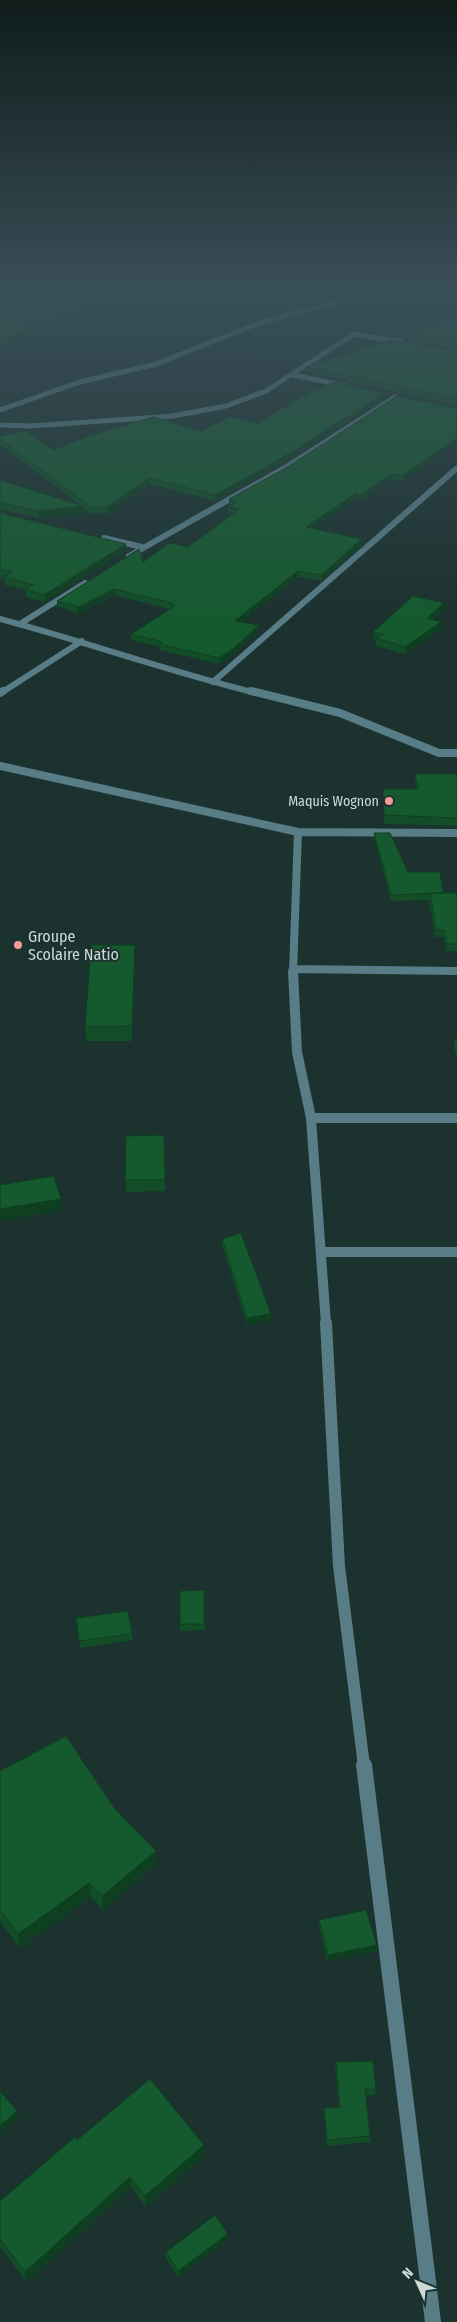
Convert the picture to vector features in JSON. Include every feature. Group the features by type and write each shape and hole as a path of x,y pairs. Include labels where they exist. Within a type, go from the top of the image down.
{"street":[{"path":"0,410 25,401"},
{"path":"0,426 31,426 173,416 226,406 238,401"},
{"path":"126,557 290,465 388,401"},
{"path":"213,682 457,468"},
{"path":"95,536 142,547"},
{"path":"20,624 93,578"},
{"path":"0,619 82,641 213,682 340,713 439,753 457,753"},
{"path":"0,693 82,641"},
{"path":"0,766 298,832 457,833"},
{"path":"298,832 293,969 297,1052 311,1118 322,1252 338,1566 434,2322"},
{"path":"293,969 457,971"},
{"path":"311,1118 457,1118"},
{"path":"322,1252 457,1252"}],"building":[{"path":"294,401 372,401 282,458 215,495 149,478 107,507 92,508 0,439 0,436 26,431 53,450 89,436 154,417 201,431 230,417 257,423"},
{"path":"389,401 424,401 457,408 457,438 402,476 391,474 362,494 357,493 306,527 362,539 321,575 298,571 235,621 259,625 234,648 219,658 160,644 163,642 131,634 175,606 171,605 173,603 114,589 78,607 57,601 139,549 143,562 169,543 188,547 239,509 228,507 237,501 229,499 286,468"},
{"path":"0,480 83,506 38,511 0,502"},
{"path":"0,513 126,544 44,595 25,589 33,585 4,577 13,572 0,569"},
{"path":"413,596 444,603 427,618 441,622 405,647 376,638 384,634 373,632"},
{"path":"415,774 457,774 457,818 384,815 383,789 418,789"},
{"path":"374,833 390,833 408,872 440,872 443,893 391,895"},
{"path":"430,893 457,893 457,944 447,944 444,930 436,930"},
{"path":"91,945 135,945 132,1026 85,1027"},
{"path":"164,1135 165,1180 125,1180 126,1136"},
{"path":"54,1176 61,1199 0,1209 0,1185"},
{"path":"241,1233 271,1314 247,1318 222,1239"},
{"path":"204,1590 204,1624 180,1624 180,1591"},
{"path":"128,1611 132,1634 79,1641 76,1618"},
{"path":"66,1736 115,1809 156,1851 102,1896 89,1883 18,1934 0,1910 0,1771"},
{"path":"366,1910 377,1945 328,1955 319,1920"},
{"path":"373,2061 376,2089 365,2089 370,2136 327,2140 324,2108 340,2107 336,2062"},
{"path":"150,2079 204,2145 145,2196 130,2177 25,2272 0,2239 0,2201 75,2137 77,2140"},
{"path":"0,2091 17,2111 0,2126"},
{"path":"215,2215 228,2234 178,2271 166,2252"}],"place":[{"name":"Maquis Wognon","path":"389,801"},
{"name":"Groupe Scolaire Natio","path":"18,945"}]}
